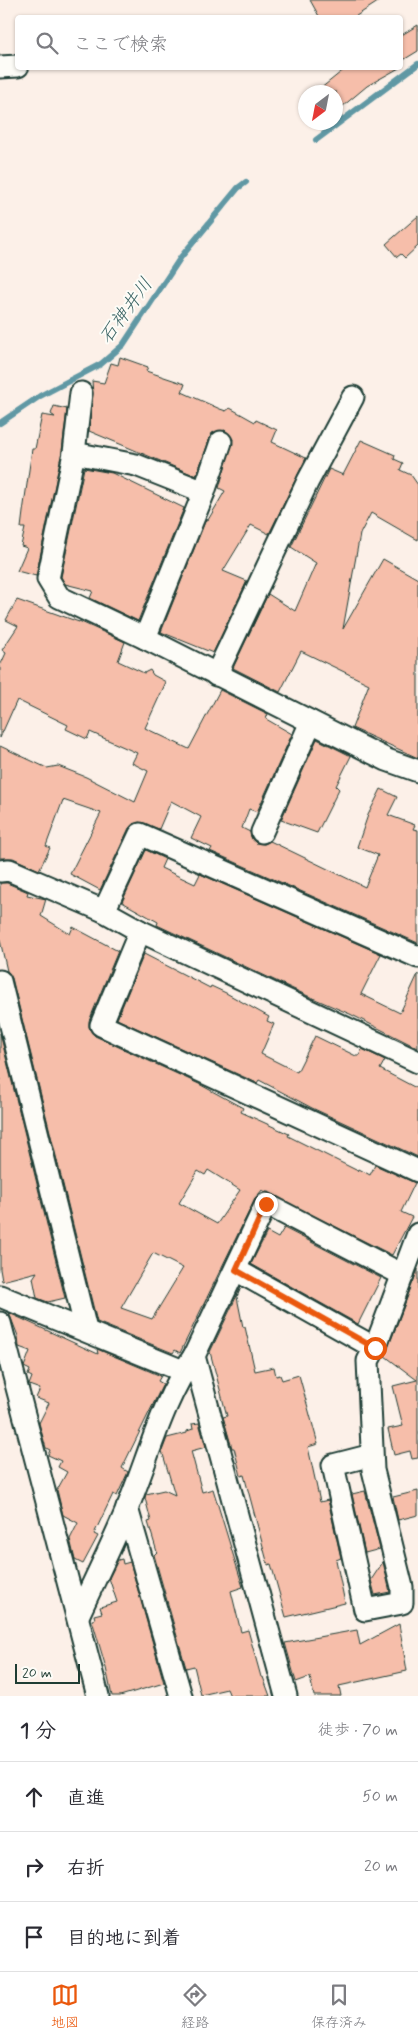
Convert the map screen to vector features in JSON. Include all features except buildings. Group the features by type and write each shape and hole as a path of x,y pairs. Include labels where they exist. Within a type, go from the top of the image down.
{"street":[{"path":"0,67 15,66"},
{"path":"81,393 74,453 48,579 59,598 145,638 388,760 418,770"},
{"path":"216,675 308,481 353,396"},
{"path":"145,638 204,492 221,442"},
{"path":"74,453 136,465 204,492"},
{"path":"262,832 311,722"},
{"path":"104,911 140,834 418,957"},
{"path":"0,871 9,870 104,911 140,931 418,1062"},
{"path":"140,931 101,1025 418,1171"},
{"path":"0,981 86,1330"},
{"path":"78,1616 127,1508 146,1458 266,1204 402,1275"},
{"path":"372,1455 333,1465 364,1610 402,1603 402,1587 373,1470 368,1361 375,1348 418,1234"},
{"path":"236,1270 375,1348"},
{"path":"0,1296 86,1330 189,1364"},
{"path":"0,1323 98,1696"},
{"path":"189,1364 286,1696"},
{"path":"127,1508 181,1696"}],"waterway":[{"name":"石神井川","path":"316,140 418,64"},
{"name":"石神井川","path":"0,423 40,396 101,364 123,345 181,257 238,188 246,182"}],"route":[{"path":"266,1204 236,1270 375,1348"}]}
